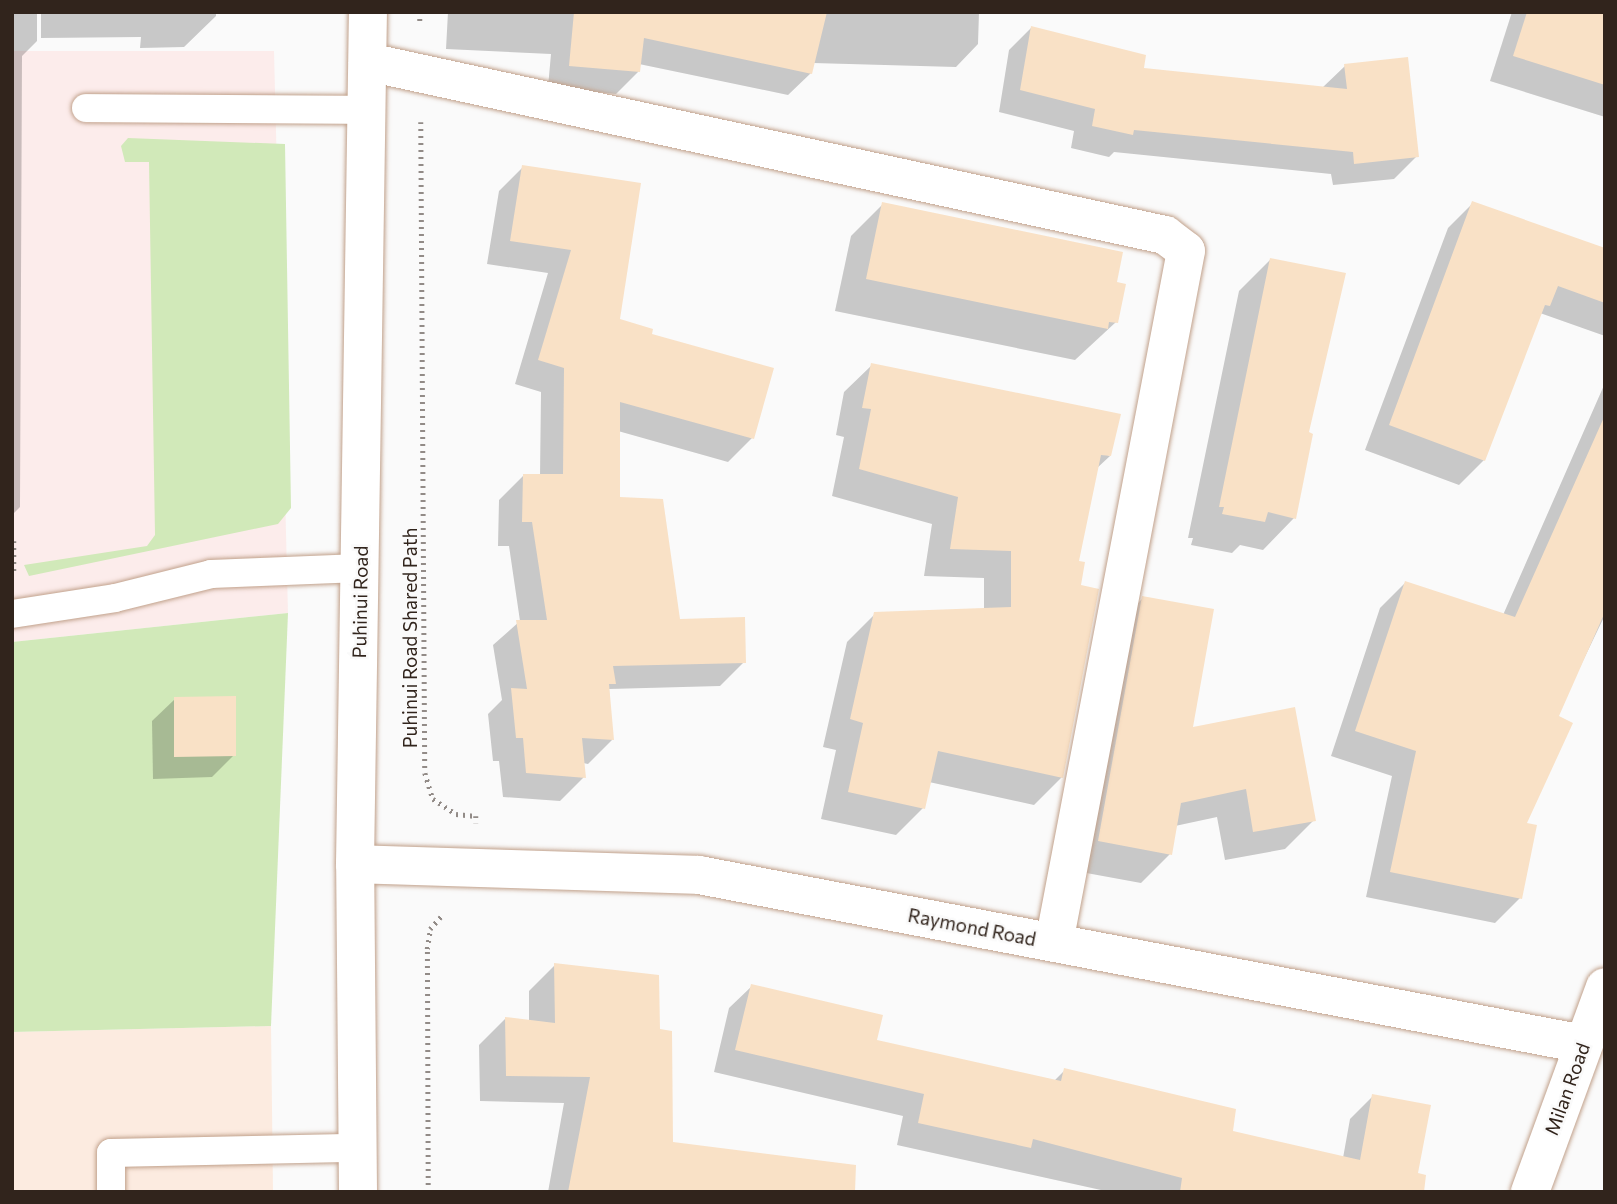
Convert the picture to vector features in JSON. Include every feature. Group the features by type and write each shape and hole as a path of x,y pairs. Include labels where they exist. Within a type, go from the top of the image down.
{"street":[{"name":"Puhinui Road","path":"358,1192 355,864 370,110 368,12"},
{"path":"368,62 1165,235 1186,251 1055,943"},
{"name":"Raymond Road","path":"355,864 699,875 1583,1044"},
{"name":"Milan Road","path":"1530,1192 1605,987"}],"lane":[{"path":"86,108 370,110"},
{"path":"12,614 115,598 211,574 360,568"},
{"path":"111,1192 111,1153 358,1148"}],"path":[{"name":"Puhinui Road Shared Path","path":"420,12 425,773 433,799 443,808 476,816 480,868"},
{"path":"428,1192 427,949 429,929 438,916 450,910"}],"shaded area":[{"path":"12,51 274,51 288,613 12,642"},
{"path":"271,1026 273,1192 12,1192 12,1032"}],"green space":[{"path":"128,138 285,144 291,508 278,524 29,576 24,565 147,546 155,535 149,162 125,162 121,146"},
{"path":"288,613 271,1026 12,1032 12,642"}],"building":[{"path":"574,12 827,12 812,74 644,38 640,72 569,66"},
{"path":"1527,12 1605,12 1605,85 1513,56"},
{"path":"1031,26 1146,55 1144,68 1347,89 1344,64 1408,57 1419,157 1354,164 1353,152 1134,130 1133,135 1092,126 1095,109 1020,90"},
{"path":"522,165 641,183 620,319 653,329 652,334 774,368 754,439 620,402 620,497 663,499 680,619 745,617 746,663 613,666 616,684 609,684 614,740 582,738 586,778 526,773 523,738 516,738 511,688 527,689 516,620 547,620 532,522 522,522 523,474 563,474 564,368 538,360 571,250 510,241"},
{"path":"1472,201 1605,248 1605,303 1558,286 1550,306 1545,305 1485,461 1389,425"},
{"path":"882,202 1123,252 1117,282 1126,284 1118,323 1109,322 1108,329 866,279"},
{"path":"1270,258 1346,273 1309,432 1313,434 1296,519 1268,512 1265,522 1222,514 1224,507 1219,507"},
{"path":"871,363 1121,414 1111,456 1101,455 1079,561 1085,562 1081,585 1099,589 1063,778 938,751 925,809 848,792 863,723 850,719 874,612 1011,607 1011,551 950,549 958,497 859,469 871,409 862,408"},
{"path":"1605,415 1605,612 1559,716 1573,723 1527,823 1537,825 1522,899 1390,872 1416,751 1355,731 1405,581 1515,617"},
{"path":"1142,596 1214,609 1193,727 1295,707 1316,821 1253,832 1246,789 1181,803 1172,855 1098,841"},
{"path":"236,696 236,756 174,757 174,697"},
{"path":"554,963 659,975 660,1029 672,1031 673,1142 856,1165 855,1192 568,1192 590,1077 506,1076 505,1017 555,1023"},
{"path":"751,984 883,1015 877,1040 1061,1081 1064,1068 1236,1109 1233,1131 1360,1160 1372,1094 1431,1105 1418,1173 1426,1175 1424,1192 1180,1192 1182,1178 1033,1139 1031,1148 918,1123 924,1094 735,1050"}]}
